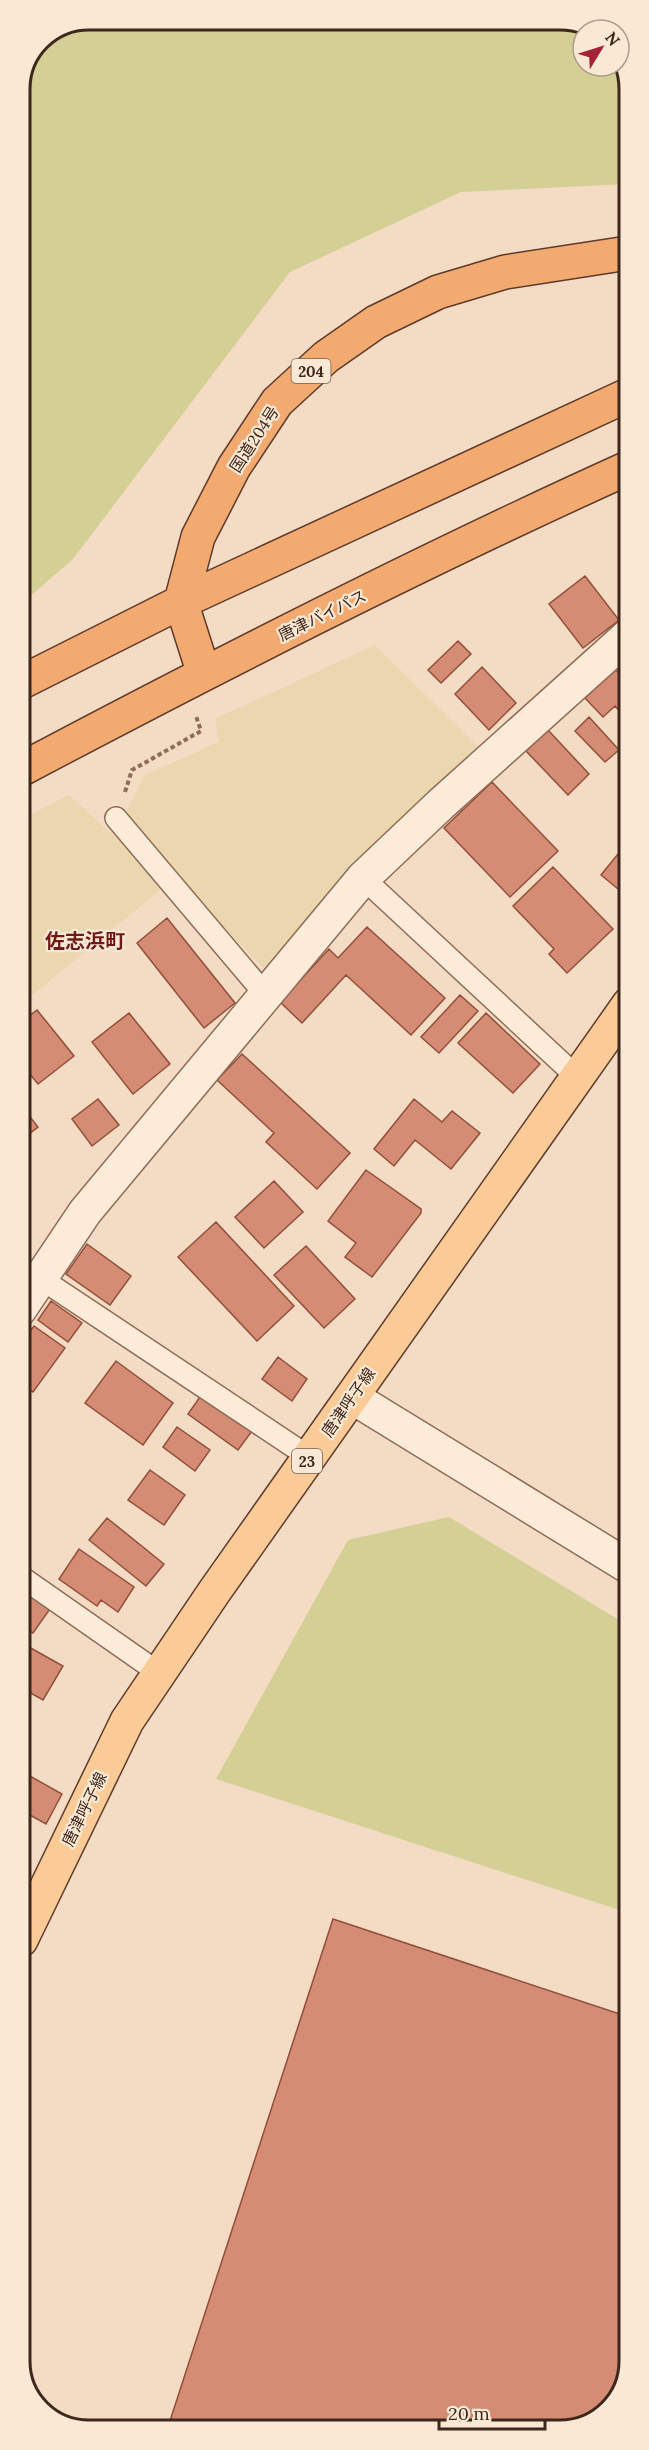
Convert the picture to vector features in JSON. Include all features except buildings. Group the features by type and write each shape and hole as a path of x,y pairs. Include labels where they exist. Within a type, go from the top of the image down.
{"highway":[{"name":"国道204号","path":"181,602 198,537 234,467 277,402 326,357 376,322 438,292 505,272 619,254"},
{"path":"30,678 181,602 619,399"},
{"name":"唐津バイパス","path":"30,765 204,674 535,510 619,472"},
{"path":"181,602 204,674"}],"main road":[{"name":"唐津呼子線","path":"30,1921 127,1721 309,1457 619,1018"}],"street":[{"path":"30,1294 85,1212 264,993 363,878 441,804 619,644"},
{"path":"352,1397 619,1561"}],"lane":[{"path":"116,818 264,993"},
{"path":"363,878 577,1077"},
{"path":"40,1278 309,1457"},
{"path":"30,1583 159,1673"}],"path":[{"path":"116,818 132,770 201,731 195,715"}],"shaded area":[{"path":"89,30 564,30 571,31 571,78 618,78 619,184 461,192 290,272 73,559 30,596 30,89 34,66 47,47 66,34"},
{"path":"375,645 479,748 362,857 263,968 176,877 30,997 30,815 69,795 114,836 145,775 219,742 215,719"},
{"path":"449,1517 619,1620 619,1910 216,1779 348,1540"}],"district":[{"name":"佐志浜町","path":"85,940"}]}
